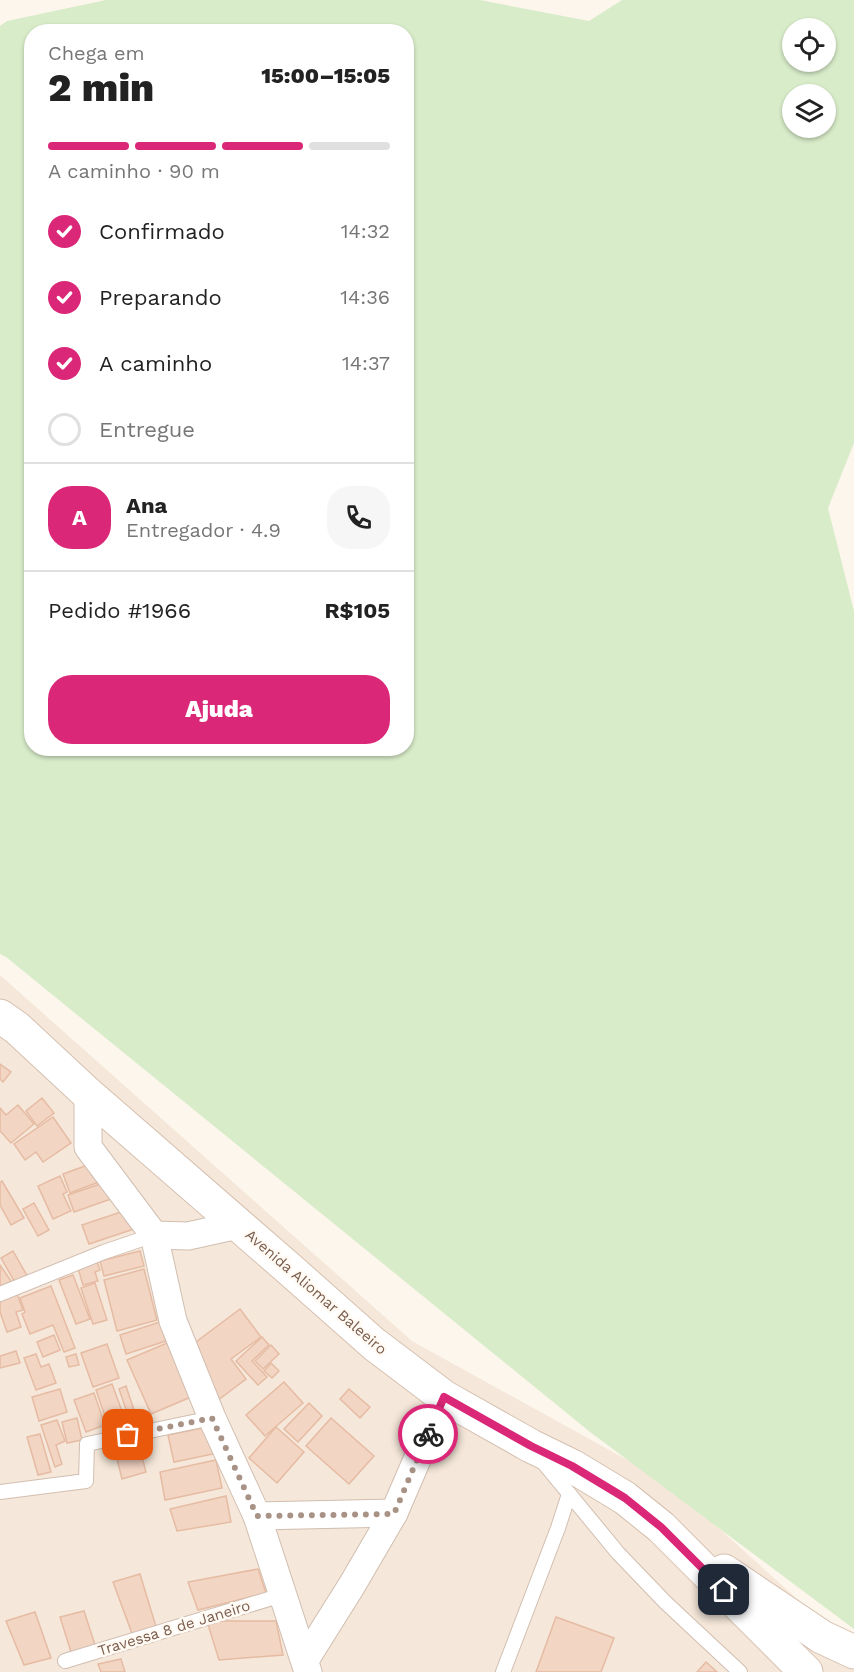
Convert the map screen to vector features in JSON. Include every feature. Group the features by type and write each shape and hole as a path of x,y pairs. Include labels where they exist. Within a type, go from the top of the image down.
{"main road":[{"name":"Avenida Aliomar Baleeiro","path":"0,1016 17,1028 88,1094 374,1344 444,1397 531,1446 572,1466 625,1498 661,1527 822,1637 854,1652"},
{"name":"Avenida Aliomar Baleeiro","path":"661,1527 806,1672"}],"street":[{"path":"88,1094 88,1147 154,1235 173,1321 212,1418 257,1516 307,1666"},
{"path":"154,1235 188,1236 238,1225"},
{"path":"307,1666 394,1514 444,1397"},
{"path":"257,1516 394,1514"}],"lane":[{"path":"0,1294 104,1252 154,1235"},
{"path":"0,1492 86,1481 87,1444 212,1418"},
{"path":"531,1446 618,1553 665,1602 740,1672"},
{"path":"503,1672 569,1494"},
{"name":"Travessa 8 de Janeiro","path":"65,1661 282,1595"}],"shaded area":[{"path":"0,975 412,1341 669,1483 854,1648 854,1672 0,1672"}],"green space":[{"path":"106,0 480,0 589,21 622,0 854,0 854,443 828,508 854,611 854,1629 590,1432 0,954 0,26 7,21"}],"building":[{"path":"0,1064 11,1072 3,1082 0,1079"},
{"path":"42,1098 54,1113 37,1126 26,1111"},
{"path":"18,1105 34,1124 11,1143 0,1131 0,1108 6,1115"},
{"path":"53,1117 71,1143 43,1162 36,1152 25,1160 14,1144"},
{"path":"96,1162 104,1180 70,1193 63,1174"},
{"path":"60,1176 67,1192 63,1194 71,1211 53,1219 38,1186"},
{"path":"2,1181 24,1218 11,1225 0,1205 0,1182"},
{"path":"106,1182 111,1199 74,1212 68,1195"},
{"path":"34,1203 49,1230 38,1236 23,1209"},
{"path":"127,1210 134,1229 89,1244 82,1225"},
{"path":"13,1251 29,1279 17,1286 1,1258"},
{"path":"140,1251 144,1266 104,1276 100,1261"},
{"path":"97,1262 100,1270 95,1272 98,1281 83,1285 78,1268"},
{"path":"0,1265 11,1281 2,1287 0,1285"},
{"path":"144,1269 157,1320 117,1331 104,1280"},
{"path":"73,1275 90,1319 76,1324 59,1280"},
{"path":"95,1283 107,1320 93,1324 81,1288"},
{"path":"51,1286 75,1348 64,1352 53,1325 30,1334 22,1314 25,1312 20,1298"},
{"path":"17,1294 23,1310 16,1312 21,1327 7,1332 0,1312 0,1300"},
{"path":"240,1309 261,1337 231,1359 246,1379 217,1401 188,1348"},
{"path":"160,1322 166,1341 126,1354 120,1335"},
{"path":"54,1335 60,1350 43,1357 37,1342"},
{"path":"262,1337 269,1345 252,1361 267,1377 258,1385 236,1361"},
{"path":"167,1343 191,1397 151,1414 127,1360"},
{"path":"107,1344 119,1378 93,1387 81,1353"},
{"path":"271,1345 279,1354 263,1369 255,1361"},
{"path":"16,1351 20,1363 0,1368 0,1356"},
{"path":"36,1354 41,1367 49,1364 56,1383 36,1390 24,1358"},
{"path":"76,1354 79,1365 69,1367 66,1357"},
{"path":"271,1363 279,1371 272,1378 264,1371"},
{"path":"284,1382 303,1403 265,1436 246,1415"},
{"path":"112,1384 125,1419 108,1425 96,1390"},
{"path":"126,1386 139,1425 132,1427 119,1389"},
{"path":"60,1389 67,1412 39,1421 32,1397"},
{"path":"349,1389 370,1407 360,1418 340,1399"},
{"path":"94,1393 105,1425 86,1432 74,1400"},
{"path":"309,1403 322,1416 298,1442 284,1429"},
{"path":"77,1418 82,1440 67,1443 62,1422"},
{"path":"331,1418 374,1456 349,1484 306,1446"},
{"path":"57,1420 65,1441 56,1445 62,1464 55,1467 41,1425"},
{"path":"207,1427 213,1454 174,1462 168,1435"},
{"path":"276,1427 304,1452 277,1483 249,1458"},
{"path":"40,1434 51,1472 38,1475 27,1437"},
{"path":"139,1445 146,1472 122,1479 115,1451"},
{"path":"216,1460 222,1488 165,1500 160,1472"},
{"path":"226,1496 231,1522 177,1531 170,1509"},
{"path":"258,1569 266,1593 198,1610 188,1582"},
{"path":"140,1574 157,1630 133,1636 113,1582"},
{"path":"84,1611 96,1648 72,1655 60,1617"},
{"path":"35,1612 51,1658 24,1665 6,1621"},
{"path":"556,1617 614,1638 601,1672 536,1672"},
{"path":"207,1621 276,1621 283,1655 219,1660"},
{"path":"121,1659 125,1672 101,1672 98,1664"},
{"path":"706,1662 717,1672 697,1672"}],"way so far":[{"path":"128,1435 212,1418 257,1516 394,1514 428,1434"}],"route":[{"path":"428,1434 444,1397 531,1446 572,1466 625,1498 661,1527 724,1590"}]}
